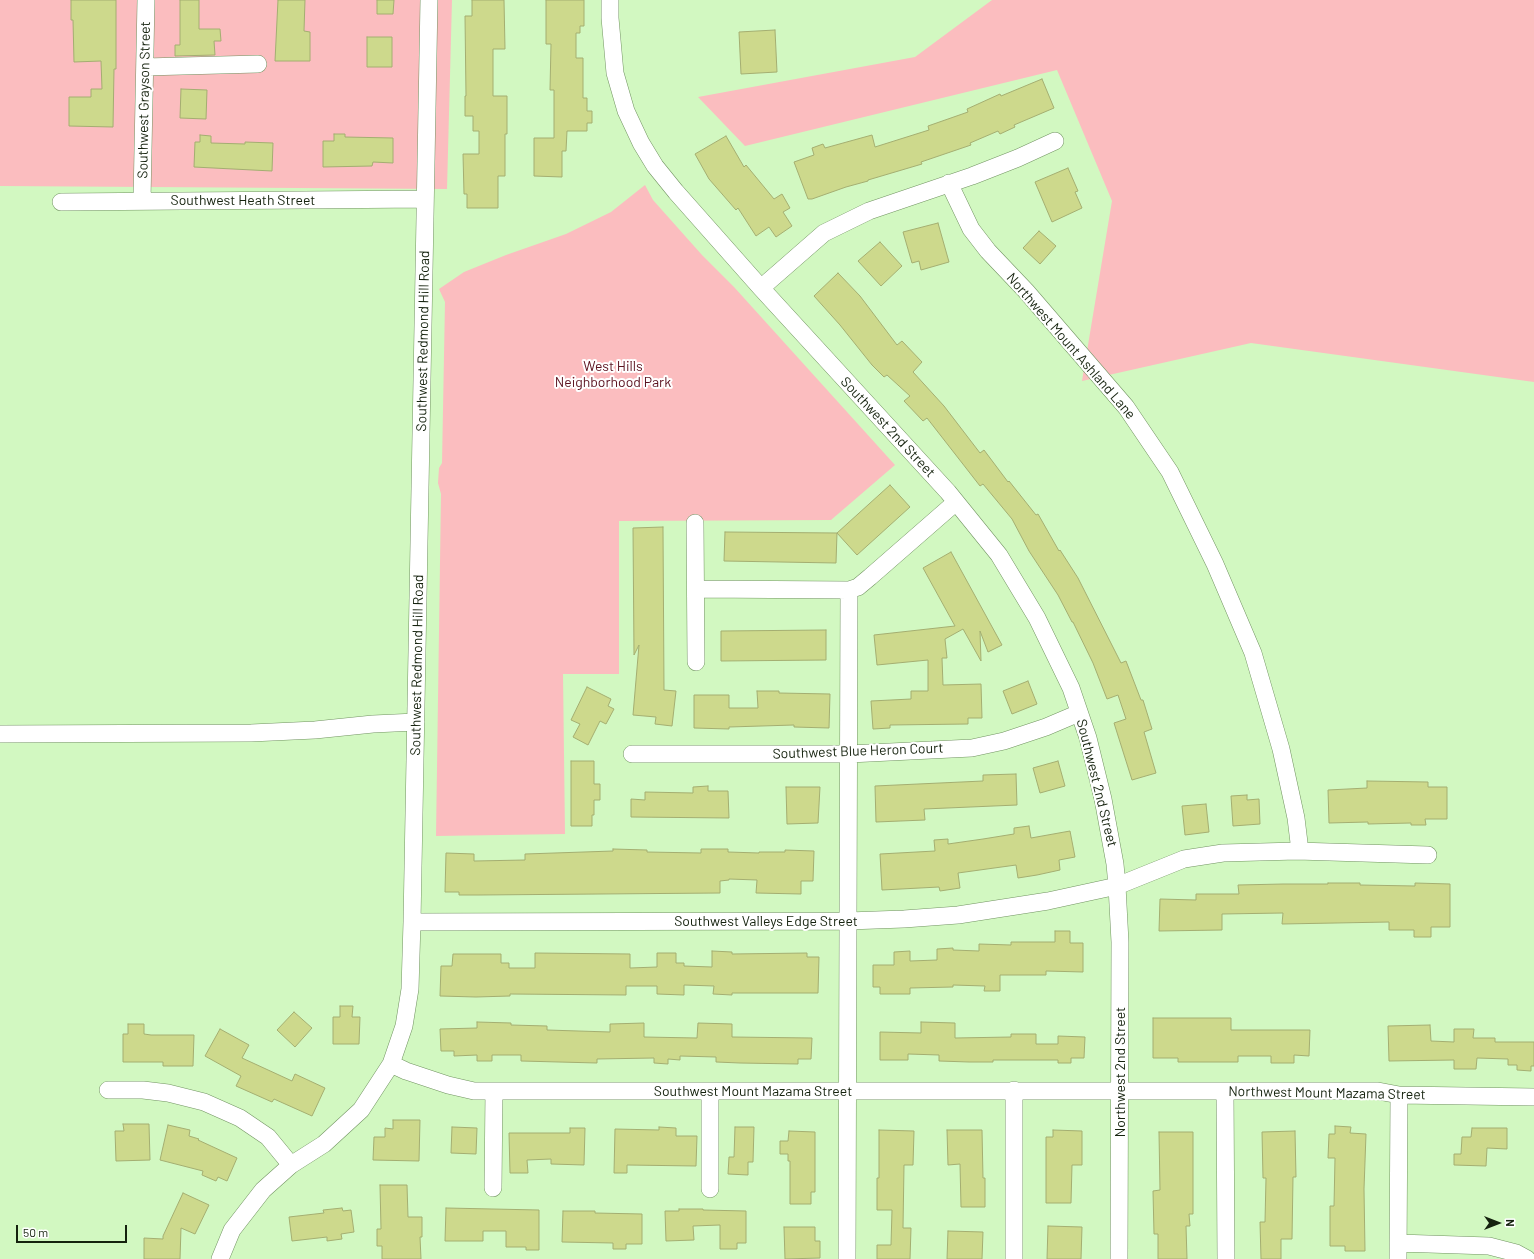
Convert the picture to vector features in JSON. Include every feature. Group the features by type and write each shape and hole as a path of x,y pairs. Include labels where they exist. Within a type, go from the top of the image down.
{"street":[{"name":"Southwest Grayson Street","path":"142,200 146,0"},
{"name":"Southwest Redmond Hill Road","path":"220,1259 232,1230 263,1190 291,1165 324,1144 361,1110 391,1064 404,1026 410,989 412,922 429,0"},
{"name":"Southwest 2nd Street","path":"610,0 610,18 615,73 626,111 655,166 676,192 761,288 956,502 999,555 1037,618 1070,688 1088,738 1103,799 1116,864 1117,886"},
{"path":"145,67 258,64"},
{"path":"761,288 824,233 868,211 1018,158 1054,141"},
{"name":"Northwest Mount Ashland Lane","path":"949,183 972,229 988,251 1026,291 1126,406 1170,472 1216,564 1253,653 1283,756 1296,818 1300,851"},
{"name":"Southwest Heath Street","path":"61,202 142,200 426,199"},
{"path":"696,589 849,590 858,587 956,502"},
{"path":"695,523 696,662"},
{"path":"847,1259 849,590"},
{"name":"Southwest Blue Heron Court","path":"632,754 849,754 972,748 1004,741 1046,727 1079,713"},
{"path":"0,734 251,733 315,730 373,724 416,722"},
{"name":"Southwest Valleys Edge Street","path":"412,922 848,921 958,915 1048,901 1117,886 1184,859 1223,853 1300,851 1428,855"},
{"name":"Northwest 2nd Street","path":"1117,886 1120,942 1118,1259"},
{"name":"Southwest Mount Mazama Street","path":"391,1064 406,1072 448,1085 474,1091 1120,1090"},
{"path":"108,1090 143,1090 168,1093 204,1102 240,1118 268,1137 291,1165"},
{"path":"1014,1090 1014,1259"},
{"name":"Northwest Mount Mazama Street","path":"1120,1090 1378,1091 1399,1095 1534,1097"},
{"path":"493,1188 494,1091"},
{"path":"710,1091 710,1189"},
{"path":"1225,1091 1226,1259"},
{"path":"1399,1095 1398,1251 1490,1246 1516,1253 1527,1259"}],"green space":[{"path":"0,0 452,0 447,189 0,186"},
{"path":"992,0 1534,0 1534,382 1251,343 1082,381 1112,201 1057,70 745,146 698,97 915,57"},
{"name":"West Hills Neighborhood Park","path":"645,185 653,200 702,255 734,287 895,465 831,520 619,521 619,674 563,674 565,834 436,836 441,494 438,483 439,468 442,463 445,302 439,289 464,272 506,255 566,234 611,212"}],"building":[{"path":"71,0 116,0 116,69 114,69 113,127 69,126 69,97 91,97 91,89 102,89 101,61 74,62"},
{"path":"180,0 199,0 199,29 220,29 221,41 214,41 215,55 175,56 175,45 180,45"},
{"path":"278,0 305,0 304,31 310,32 310,61 275,61"},
{"path":"377,0 394,0 393,14 377,14"},
{"path":"472,0 504,0 505,49 493,49 493,96 507,96 505,176 498,176 498,208 467,208 467,194 464,194 463,154 479,154 479,131 473,131 473,116 465,116 465,16 472,16"},
{"path":"546,0 584,0 584,26 580,26 580,33 576,33 576,58 583,58 583,98 587,98 587,111 592,111 592,123 587,123 587,131 567,131 566,151 562,151 562,177 534,176 534,138 554,138 554,90 550,90 551,44 546,44"},
{"path":"775,30 777,72 741,74 739,32"},
{"path":"367,37 392,37 392,67 367,67"},
{"path":"1042,79 1054,108 1014,125 1015,127 1000,134 998,131 970,143 971,145 921,162 922,164 808,199 794,162 814,155 812,148 823,144 825,148 872,135 875,147 929,130 928,126 968,112 967,109 1000,94 1001,96"},
{"path":"181,89 207,90 206,119 180,118"},
{"path":"334,134 345,134 345,137 393,138 393,163 373,162 372,166 323,167 323,141 334,141"},
{"path":"200,135 211,136 211,143 273,143 272,171 194,167 195,142 200,142"},
{"path":"726,136 744,167 746,165 774,199 782,194 790,208 783,212 792,226 776,237 769,227 756,236 738,208 736,210 709,179 695,154"},
{"path":"1068,168 1078,191 1075,192 1082,208 1052,222 1035,182"},
{"path":"938,223 949,262 921,270 919,261 912,263 903,232"},
{"path":"1039,231 1056,246 1040,264 1023,248"},
{"path":"880,242 902,266 881,286 858,261"},
{"path":"838,273 860,296 897,345 902,341 922,362 913,372 944,406 980,453 984,450 1008,482 1009,481 1036,515 1038,514 1059,551 1060,550 1078,578 1121,663 1126,661 1141,700 1143,700 1152,729 1144,732 1156,773 1132,780 1114,723 1126,719 1118,695 1107,699 1093,663 1073,622 1058,595 1029,551 1012,519 983,484 980,486 927,418 923,421 904,401 910,396 887,375 884,377 872,365 840,325 814,296"},
{"path":"890,485 910,507 857,555 837,533"},
{"path":"663,527 664,690 676,691 672,726 655,724 656,717 633,715 639,645 634,655 633,528"},
{"path":"725,532 837,533 836,563 724,561"},
{"path":"951,552 1002,645 988,652 980,631 981,661 963,629 945,639 947,658 942,658 943,685 981,684 982,718 968,718 968,724 890,725 890,728 873,729 871,701 911,699 911,691 928,691 928,660 877,665 874,635 955,626 923,568"},
{"path":"826,630 826,660 721,661 721,631"},
{"path":"1028,681 1037,704 1012,714 1003,691"},
{"path":"587,687 611,699 608,706 614,709 606,724 600,721 588,745 573,737 580,724 571,720"},
{"path":"757,691 830,694 829,728 794,727 794,725 729,727 729,729 694,728 694,695 729,695 729,708 758,708"},
{"path":"571,761 594,761 594,784 600,784 600,800 594,800 592,826 571,826"},
{"path":"1058,761 1065,786 1040,793 1033,768"},
{"path":"1016,774 1017,805 924,809 925,820 876,822 875,786 983,781 983,775"},
{"path":"1367,781 1428,782 1428,787 1447,787 1447,819 1425,819 1426,825 1411,825 1411,823 1368,824 1368,822 1329,823 1328,790 1367,788"},
{"path":"708,786 708,791 728,791 729,818 631,817 631,799 645,800 645,792 693,793 693,787"},
{"path":"786,787 820,787 818,823 787,824"},
{"path":"1247,795 1247,800 1259,799 1260,824 1233,826 1231,796"},
{"path":"1206,804 1209,832 1185,835 1182,806"},
{"path":"1029,826 1031,838 1070,831 1075,857 1059,860 1060,870 1037,875 1018,878 1016,865 958,873 960,888 940,891 939,887 882,890 880,854 935,851 934,840 948,839 948,844 983,839 1014,834 1014,828"},
{"path":"613,849 647,850 647,852 701,853 701,849 728,849 728,852 759,853 785,852 785,850 814,851 813,881 801,881 801,894 756,893 757,880 729,879 720,881 720,893 459,895 459,892 445,892 446,853 474,854 474,861 525,860 525,854 613,851"},
{"path":"1328,883 1415,886 1415,883 1450,884 1450,927 1431,927 1431,937 1414,937 1414,930 1389,930 1389,922 1282,924 1283,913 1222,914 1222,930 1159,931 1160,899 1196,900 1196,894 1239,894 1238,885"},
{"path":"1055,931 1070,931 1070,943 1083,943 1083,972 1046,971 1046,975 1000,975 1000,991 984,991 985,986 953,985 953,987 910,988 910,994 880,994 880,987 873,987 873,965 894,965 894,952 910,951 910,961 937,960 937,949 953,948 953,950 979,951 979,944 1011,945 1011,942 1055,942"},
{"path":"712,951 732,952 732,954 807,953 807,957 819,957 818,993 713,994 714,986 684,985 684,995 657,994 657,986 626,986 626,995 510,994 510,996 476,997 440,996 441,966 452,966 453,954 501,954 501,963 509,963 509,968 535,968 535,953 630,954 630,968 657,967 657,953 676,953 676,963 684,963 684,966 712,967"},
{"path":"340,1006 353,1006 352,1017 360,1017 359,1044 333,1044 333,1017 340,1017"},
{"path":"294,1012 312,1028 295,1047 277,1030"},
{"path":"1153,1018 1231,1018 1231,1030 1310,1030 1309,1056 1294,1055 1294,1063 1271,1063 1271,1056 1238,1056 1238,1062 1178,1062 1178,1058 1153,1058"},
{"path":"477,1022 547,1026 547,1030 610,1032 610,1024 644,1023 644,1037 697,1038 698,1023 732,1024 732,1037 812,1038 811,1059 798,1059 798,1064 740,1063 716,1062 716,1057 680,1056 680,1060 668,1059 668,1064 654,1063 654,1058 597,1059 597,1063 521,1061 521,1055 492,1055 492,1061 477,1061 477,1055 454,1056 454,1051 441,1051 440,1029 477,1028"},
{"path":"921,1022 955,1023 955,1038 1011,1037 1011,1034 1036,1034 1036,1044 1058,1044 1058,1036 1085,1037 1084,1058 1071,1058 1071,1063 1058,1063 1058,1060 993,1060 993,1062 969,1062 939,1061 939,1055 908,1054 908,1060 880,1060 880,1032 921,1033"},
{"path":"128,1024 144,1024 144,1034 194,1035 193,1066 163,1066 163,1062 123,1062 123,1034 128,1034"},
{"path":"1430,1025 1431,1041 1454,1042 1454,1029 1474,1029 1473,1038 1495,1038 1495,1042 1534,1042 1534,1066 1531,1066 1531,1071 1517,1070 1517,1065 1508,1065 1508,1059 1477,1058 1476,1069 1454,1069 1454,1060 1389,1061 1388,1026"},
{"path":"220,1029 249,1045 242,1058 292,1081 295,1074 325,1088 312,1116 274,1099 272,1102 236,1086 241,1076 205,1056"},
{"path":"393,1120 420,1120 419,1161 373,1160 374,1137 385,1137 385,1128 393,1129"},
{"path":"123,1124 149,1124 150,1160 116,1161 115,1131 124,1131"},
{"path":"168,1125 190,1130 189,1136 199,1139 198,1140 237,1158 227,1181 218,1177 216,1181 202,1175 203,1171 160,1160"},
{"path":"1335,1126 1351,1127 1350,1133 1366,1134 1364,1189 1365,1251 1345,1251 1345,1246 1330,1246 1330,1206 1334,1206 1335,1158 1328,1158 1329,1134 1335,1134"},
{"path":"452,1127 477,1128 476,1154 451,1153"},
{"path":"659,1127 676,1128 676,1136 697,1136 696,1166 627,1165 627,1173 614,1173 615,1129 659,1130"},
{"path":"735,1127 754,1127 753,1162 748,1162 748,1175 728,1174 729,1157 734,1157"},
{"path":"570,1128 585,1128 584,1165 551,1164 551,1159 527,1160 528,1173 510,1173 509,1133 570,1133"},
{"path":"1472,1128 1507,1128 1507,1149 1487,1148 1486,1166 1454,1165 1454,1154 1461,1154 1462,1137 1471,1137"},
{"path":"879,1130 914,1131 913,1165 904,1165 903,1228 911,1228 910,1259 877,1259 877,1245 891,1245 892,1210 877,1210"},
{"path":"947,1130 982,1130 985,1207 961,1207 960,1164 948,1165"},
{"path":"1053,1130 1082,1131 1082,1165 1072,1165 1071,1203 1046,1203 1046,1137 1053,1137"},
{"path":"789,1131 815,1132 815,1192 811,1192 811,1204 790,1204 790,1161 788,1161 788,1154 780,1154 780,1141 788,1141"},
{"path":"1295,1131 1296,1177 1293,1177 1292,1239 1281,1239 1281,1259 1261,1259 1260,1222 1265,1222 1266,1178 1263,1178 1262,1132"},
{"path":"1159,1132 1193,1132 1193,1214 1189,1214 1190,1226 1186,1226 1187,1259 1158,1259 1158,1234 1154,1234 1153,1191 1160,1190"},
{"path":"380,1185 407,1185 408,1217 422,1217 422,1237 420,1237 421,1259 382,1259 382,1246 377,1246 377,1229 381,1229"},
{"path":"183,1193 209,1205 195,1234 181,1228 180,1259 144,1259 144,1238 163,1239"},
{"path":"342,1208 343,1211 351,1210 354,1232 341,1234 342,1239 327,1241 327,1237 292,1241 289,1217 324,1213 323,1210"},
{"path":"446,1208 539,1210 539,1250 526,1250 526,1247 506,1247 506,1231 483,1231 483,1241 445,1241"},
{"path":"679,1209 746,1211 746,1243 737,1243 737,1249 720,1249 720,1225 693,1226 694,1240 666,1241 665,1211 679,1211"},
{"path":"563,1211 595,1211 595,1213 642,1214 642,1244 626,1244 626,1249 613,1249 613,1243 562,1242"},
{"path":"1048,1226 1082,1227 1081,1259 1047,1259"},
{"path":"784,1227 815,1227 815,1241 820,1241 820,1258 785,1259"},
{"path":"948,1231 983,1232 982,1259 947,1259"}]}
